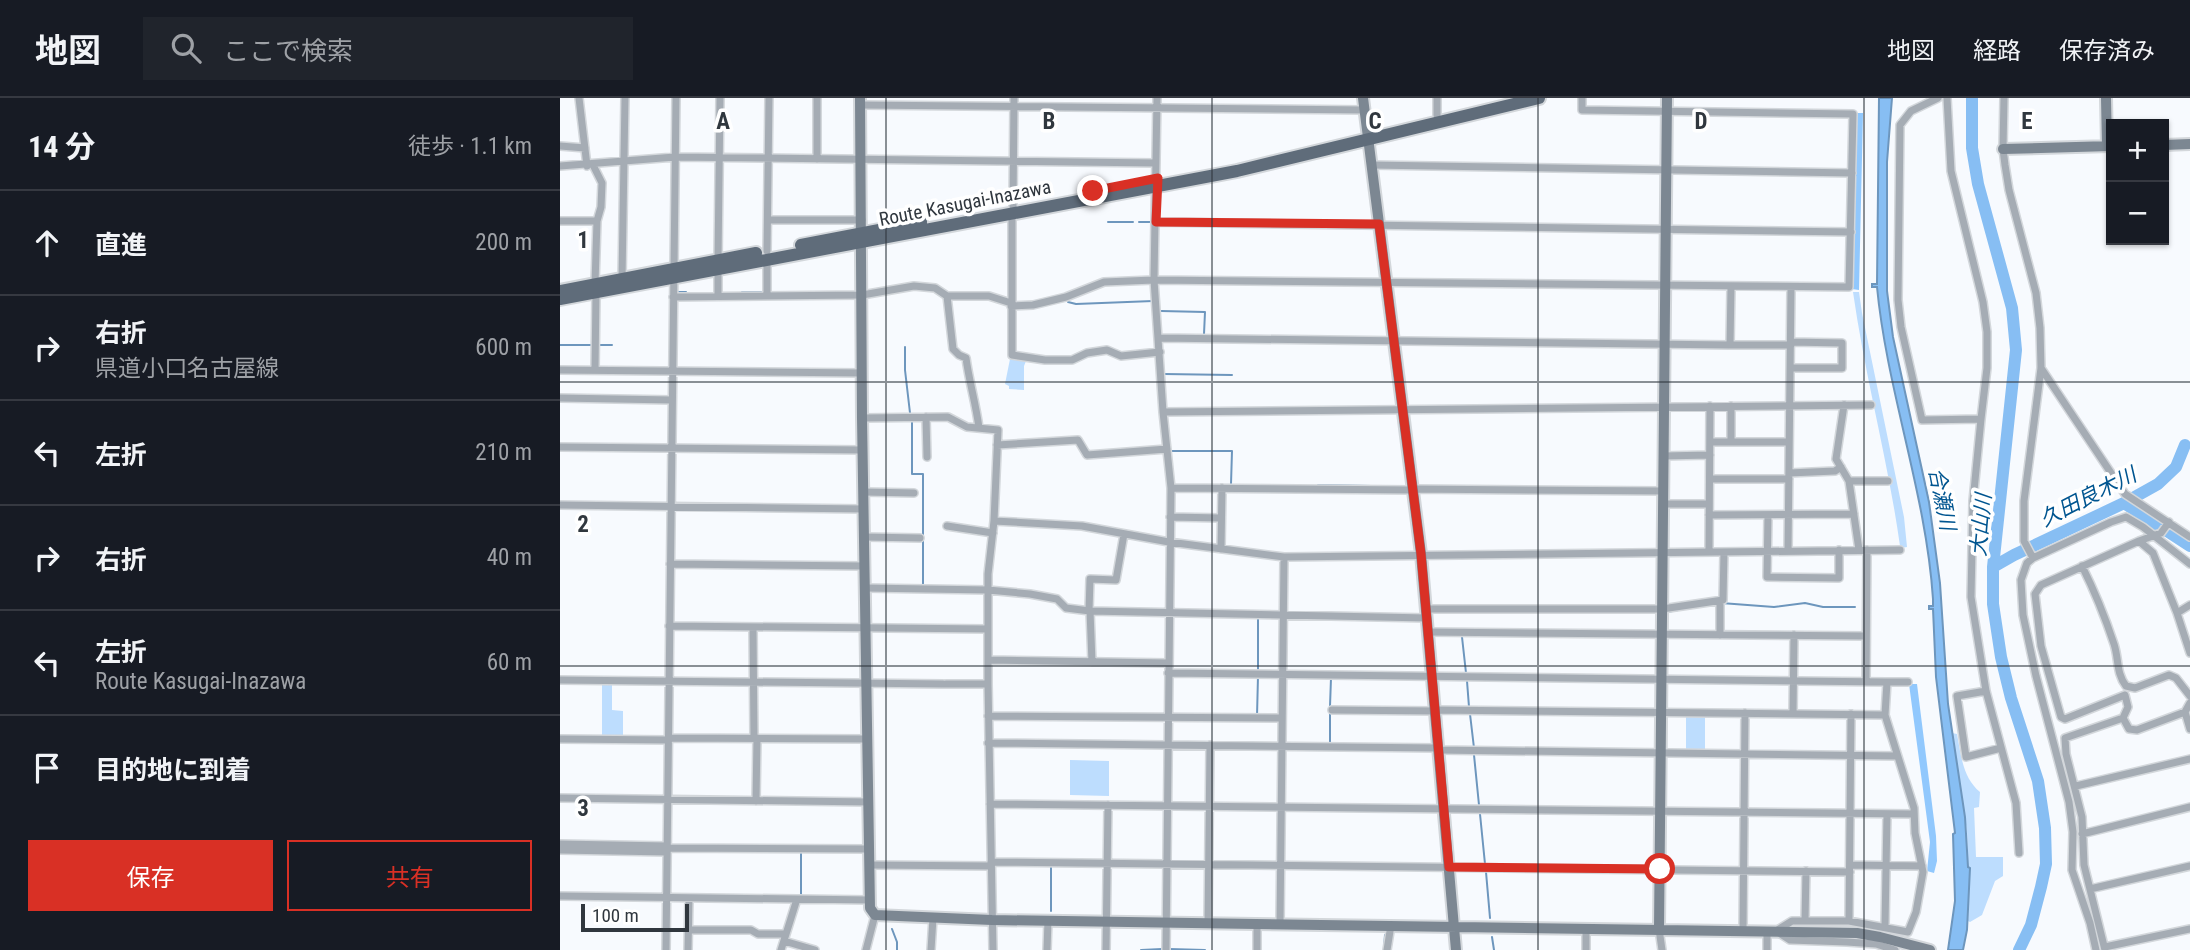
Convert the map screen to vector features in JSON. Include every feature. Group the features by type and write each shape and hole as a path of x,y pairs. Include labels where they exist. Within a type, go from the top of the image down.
{"main road":[{"name":"Route Kasugai-Inazawa","path":"560,299 596,289 767,255 863,231 1013,210 1157,182 1237,171 1507,98"},
{"name":"Route Kasugai-Inazawa","path":"1368,136 1539,98"},
{"name":"Route Kasugai-Inazawa","path":"560,291 596,289 622,279 674,273"}],"street":[{"path":"579,98 585,148 590,165 602,183 601,207 597,221 595,370"},
{"path":"622,279 625,98"},
{"path":"666,950 676,98"},
{"path":"718,296 720,98"},
{"path":"767,296 769,98"},
{"path":"817,98 817,159"},
{"path":"1157,98 1154,280 1171,488 1166,950"},
{"path":"1363,98 1421,554 1456,950"},
{"path":"1437,98 1437,115"},
{"path":"673,297 862,295 914,286 935,288 947,296 989,296 1012,305 1044,303 1104,282 1154,280 1849,287 1853,114 1582,110 1582,98"},
{"path":"1662,950 1659,929 1667,98"},
{"path":"1938,98 1911,111 1900,125 1898,300 1923,421 1981,419"},
{"path":"1947,98 1951,171 1983,302 1987,332 1987,368 1973,500 1970,584 1986,691 2016,803 2019,853"},
{"path":"2004,98 2003,149 2009,190 2036,293 2040,328 2041,368 2024,502 2024,541 2033,558"},
{"path":"2106,98 2107,119"},
{"path":"866,950 875,915 870,908 860,102 1014,102 1157,108 1365,110"},
{"path":"1014,102 1012,355 1045,360 1072,360 1087,353 1107,350 1121,356 1160,352"},
{"path":"2169,145 2190,144"},
{"path":"560,146 585,148"},
{"path":"2003,149 2106,146"},
{"path":"560,166 675,157 1156,163"},
{"path":"1371,165 1852,173"},
{"path":"768,220 863,231"},
{"path":"560,221 597,221"},
{"path":"1156,222 1851,232"},
{"path":"1730,345 1731,287"},
{"path":"1788,551 1791,288"},
{"path":"947,296 953,349 966,358 976,400 979,428"},
{"path":"1159,338 1665,345 1842,343 1842,368 1791,368"},
{"path":"2041,368 2126,494 2190,537"},
{"path":"560,370 862,373"},
{"path":"560,398 672,400"},
{"path":"1844,405 1836,459 1849,481 1863,550 1866,682"},
{"path":"1163,412 1871,405"},
{"path":"1709,552 1710,406"},
{"path":"1731,406 1731,442"},
{"path":"926,417 927,457"},
{"path":"862,418 947,417 967,427 998,430 988,590 988,743 993,950"},
{"path":"997,445 1078,440 1087,455 1167,449"},
{"path":"1710,442 1789,442"},
{"path":"560,447 863,450"},
{"path":"1663,456 1710,455"},
{"path":"1710,479 1789,476 1835,471 1841,467"},
{"path":"1849,481 1888,481"},
{"path":"1171,488 1663,491"},
{"path":"1221,549 1222,488"},
{"path":"864,492 914,493"},
{"path":"1663,504 1709,504"},
{"path":"560,505 864,509"},
{"path":"1768,514 1768,578 1839,578 1839,550"},
{"path":"1709,515 1854,514"},
{"path":"1170,517 1221,517"},
{"path":"2096,950 2072,870 2073,832 2069,802 2033,666 2023,615 2021,580 2027,563 2033,558 2120,518 2133,520 2157,534 2190,564"},
{"path":"994,521 1050,523 1284,557 1900,550"},
{"path":"2169,522 2157,534 2041,585 2035,594 2041,646 2061,717 2065,719 2125,695 2128,707 2123,718 2065,738 2066,754 2076,786 2084,865 2105,949 2190,929"},
{"path":"947,526 993,533"},
{"path":"1092,662 1090,579 1116,580 1124,534"},
{"path":"865,537 920,538"},
{"path":"2139,541 2153,553 2190,653"},
{"path":"866,587 988,590 1057,599 1066,608 1168,614 1283,616 1662,609 1723,600 1724,552"},
{"path":"1280,924 1284,557"},
{"path":"670,564 865,566"},
{"path":"2082,566 2104,615 2115,646 2120,678 2126,686 2135,688 2169,675 2176,678 2190,696"},
{"path":"1720,605 1720,635"},
{"path":"2177,612 2190,605"},
{"path":"669,626 988,629"},
{"path":"754,627 756,801"},
{"path":"1428,632 1866,636"},
{"path":"1793,714 1794,635"},
{"path":"988,660 1168,663"},
{"path":"1168,673 1908,682"},
{"path":"560,680 988,684"},
{"path":"1766,950 1771,931 1792,921 1849,922 1908,932 1916,912 1922,866 1914,833 1914,808 1885,715 1887,682"},
{"path":"1986,691 1957,696 1965,757 2001,748"},
{"path":"2123,718 2129,729 2137,730 2185,712 2190,703"},
{"path":"1332,710 1885,715"},
{"path":"2185,712 2190,728"},
{"path":"1743,931 1745,713"},
{"path":"1849,922 1852,714"},
{"path":"988,716 1282,719"},
{"path":"560,739 868,739"},
{"path":"988,743 1897,756"},
{"path":"1208,923 1210,746"},
{"path":"2076,786 2190,759"},
{"path":"560,798 869,802"},
{"path":"990,804 1913,814"},
{"path":"1106,950 1108,805"},
{"path":"2082,834 2190,807"},
{"path":"1885,926 1887,814"},
{"path":"560,844 667,848"},
{"path":"560,850 870,849"},
{"path":"870,864 1107,863 1806,872 1922,866"},
{"path":"2090,889 2190,866"},
{"path":"1805,921 1806,872"},
{"path":"560,895 870,900"},
{"path":"688,950 689,898"},
{"path":"781,950 797,899"},
{"path":"875,915 992,920 1857,933 1926,948"},
{"path":"931,950 933,918"},
{"path":"1047,950 1048,920"},
{"path":"1257,923 1257,950"},
{"path":"1387,950 1391,925"},
{"path":"1586,950 1587,928"},
{"path":"689,929 751,930 758,934 785,938 815,950"},
{"path":"1771,931 1790,940 1866,943 1895,950"}],"shaded area":[{"path":"1879,98 1892,98 1887,162 1887,291 1893,337 1929,502 1940,583 1948,704 1965,817 1970,868 1967,930 1963,950 1948,950 1955,901 1955,833 1936,677 1933,609 1929,609 1929,606 1933,606 1933,599 1929,559 1889,365 1877,287 1872,287 1872,284 1877,284"},
{"path":"1856,113 1863,113 1859,290 1852,289"},
{"path":"1853,292 1859,292 1904,517 1907,547 1900,546"},
{"path":"1012,358 1026,361 1024,390 1009,389 1005,384"},
{"path":"602,684 612,684 612,710 623,711 623,735 602,735"},
{"path":"1909,684 1917,684 1936,836 1937,861 1934,873 1927,871 1930,842"},
{"path":"1686,716 1705,716 1705,751 1686,750"},
{"path":"1952,733 1957,734 1966,773 1980,792 1979,807 1974,808 1976,857 2003,857 2003,876 1995,881 1982,915 1970,922 1967,831"},
{"path":"1070,760 1109,761 1109,796 1070,795"}],"waterway":[{"name":"大山川","path":"1972,98 1972,148 1978,184 2012,308 2016,350 1993,567 1993,604 2001,657 2011,698 2038,781 2045,828 2046,864 2031,925 2019,950"},
{"path":"1108,222 1133,222"},
{"path":"1139,222 1151,222"},
{"path":"1170,226 1187,226"},
{"path":"677,292 686,292"},
{"path":"742,292 761,292"},
{"path":"771,292 836,292"},
{"path":"1068,302 1153,301"},
{"path":"1161,311 1205,312 1204,334"},
{"path":"560,345 592,345"},
{"path":"599,345 612,345"},
{"path":"905,347 910,413"},
{"path":"1164,374 1232,375"},
{"path":"912,422 912,474 923,474 923,584"},
{"name":"久田良木川","path":"1993,567 2158,484 2176,467 2185,445"},
{"path":"1171,451 1232,451 1231,484"},
{"path":"1253,485 1260,485"},
{"path":"1270,485 1292,485"},
{"path":"1318,485 1371,486"},
{"path":"2124,503 2190,546"},
{"path":"1721,603 1774,607 1805,603 1823,607 1855,607"},
{"path":"1667,612 1684,609"},
{"path":"1258,618 1258,671"},
{"path":"1462,637 1466,673"},
{"path":"1257,716 1258,676"},
{"path":"1330,706 1331,678"},
{"path":"1467,681 1469,707"},
{"path":"1330,712 1330,742"},
{"path":"1470,714 1474,748"},
{"path":"1474,755 1479,805"},
{"path":"1480,814 1485,864"},
{"path":"801,853 801,895"},
{"path":"1051,865 1051,911"},
{"path":"1486,872 1490,918"},
{"path":"892,929 897,950"},
{"path":"1384,948 1385,935"},
{"path":"1492,937 1494,950"},
{"path":"1141,950 1162,949"},
{"path":"1169,949 1205,950"}],"route":[{"path":"1093,191 1158,178 1156,222 1379,224 1421,554 1449,867 1660,869"}],"water label":[{"name":"合瀬川","path":"1942,499"}]}
